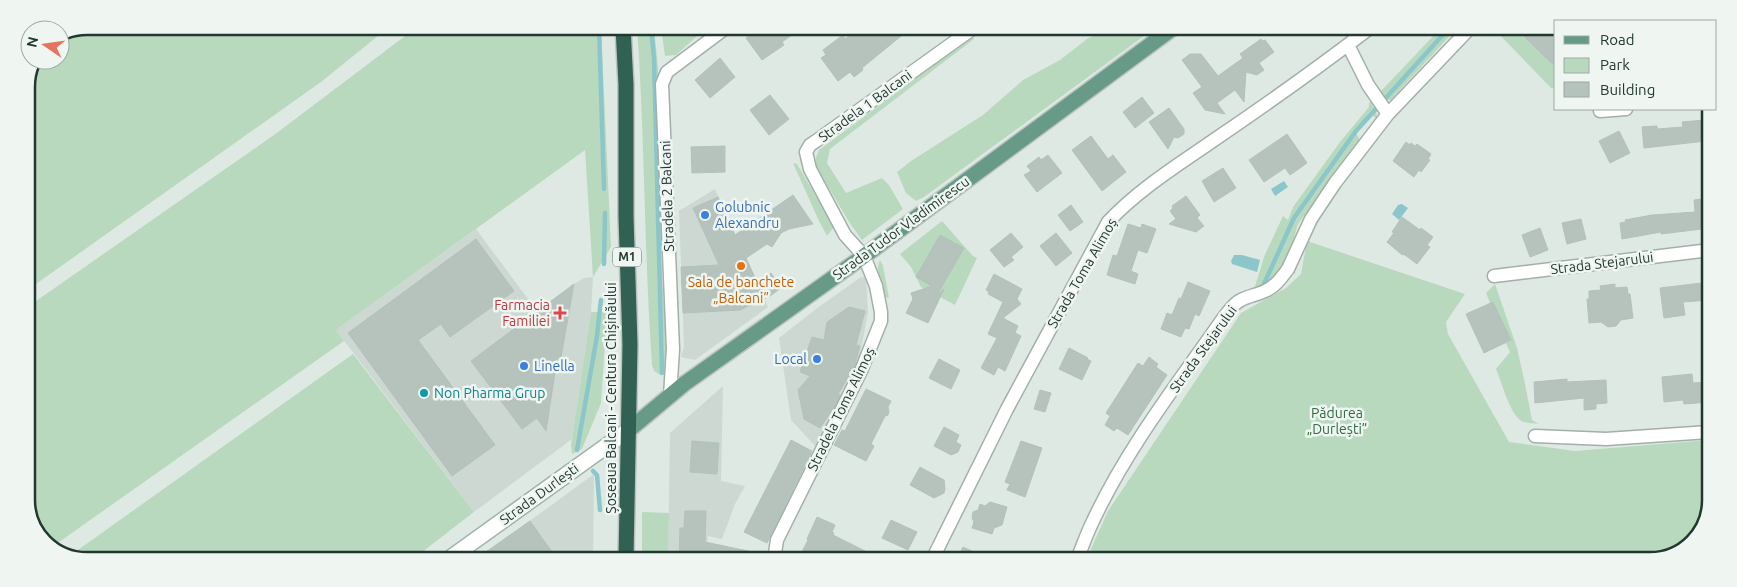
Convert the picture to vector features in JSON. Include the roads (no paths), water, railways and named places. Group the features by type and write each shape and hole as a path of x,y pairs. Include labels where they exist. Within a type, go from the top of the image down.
{"highway":[{"name":"Șoseaua Balcani - Centura Chișinăului","path":"623,35 626,85 626,216 630,345 630,429 626,552"}],"main road":[{"name":"Strada Tudor Vladimirescu","path":"630,429 670,396 864,256 1164,35"}],"street":[{"name":"Stradela 2 Balcani","path":"670,396 673,349 662,84 667,72 717,35"},
{"name":"Stradela 1 Balcani","path":"864,256 848,238 836,219 810,169 806,152 810,145 965,35"},
{"name":"Strada Toma Alimoș","path":"936,552 1007,409 1108,222 1122,206 1361,35"},
{"name":"Strada Stejarului","path":"1080,552 1093,520 1121,469 1154,417 1234,306 1240,300 1264,292 1282,278 1318,206 1386,111 1463,35"},
{"path":"1348,45 1358,68 1375,97 1386,111"},
{"path":"1600,111 1613,110"},
{"name":"Strada Stejarului","path":"1494,276 1702,251"},
{"name":"Stradela Toma Alimoș","path":"775,552 777,540 861,372 881,322 882,312 876,286 864,256"},
{"name":"Strada Durlești","path":"459,552 630,429"},
{"path":"1535,436 1606,439 1702,432"}],"water":[{"path":"1284,181 1288,187 1275,196 1271,189"},
{"path":"1402,204 1408,208 1399,220 1392,214 1398,205"},
{"path":"1234,255 1242,255 1260,260 1257,272 1232,264 1231,261"}],"waterway":[{"path":"599,35 604,189"},
{"path":"652,35 654,58 662,373"},
{"path":"1264,284 1294,218 1356,131 1443,35"},
{"path":"604,264 605,213"},
{"path":"577,450 597,336 601,300"},
{"path":"593,471 597,475 600,510"}],"place":[{"name":"Golubnic Alexandru","path":"705,215"},
{"name":"Sala de banchete „Balcani”","path":"741,266"},
{"name":"Farmacia Familiei","path":"560,313"},
{"name":"Local","path":"817,359"},
{"name":"Linella","path":"524,366"},
{"name":"Non Pharma Grup","path":"424,393"}],"park label":[{"name":"Pădurea „Durlești”","path":"1337,422"}]}
